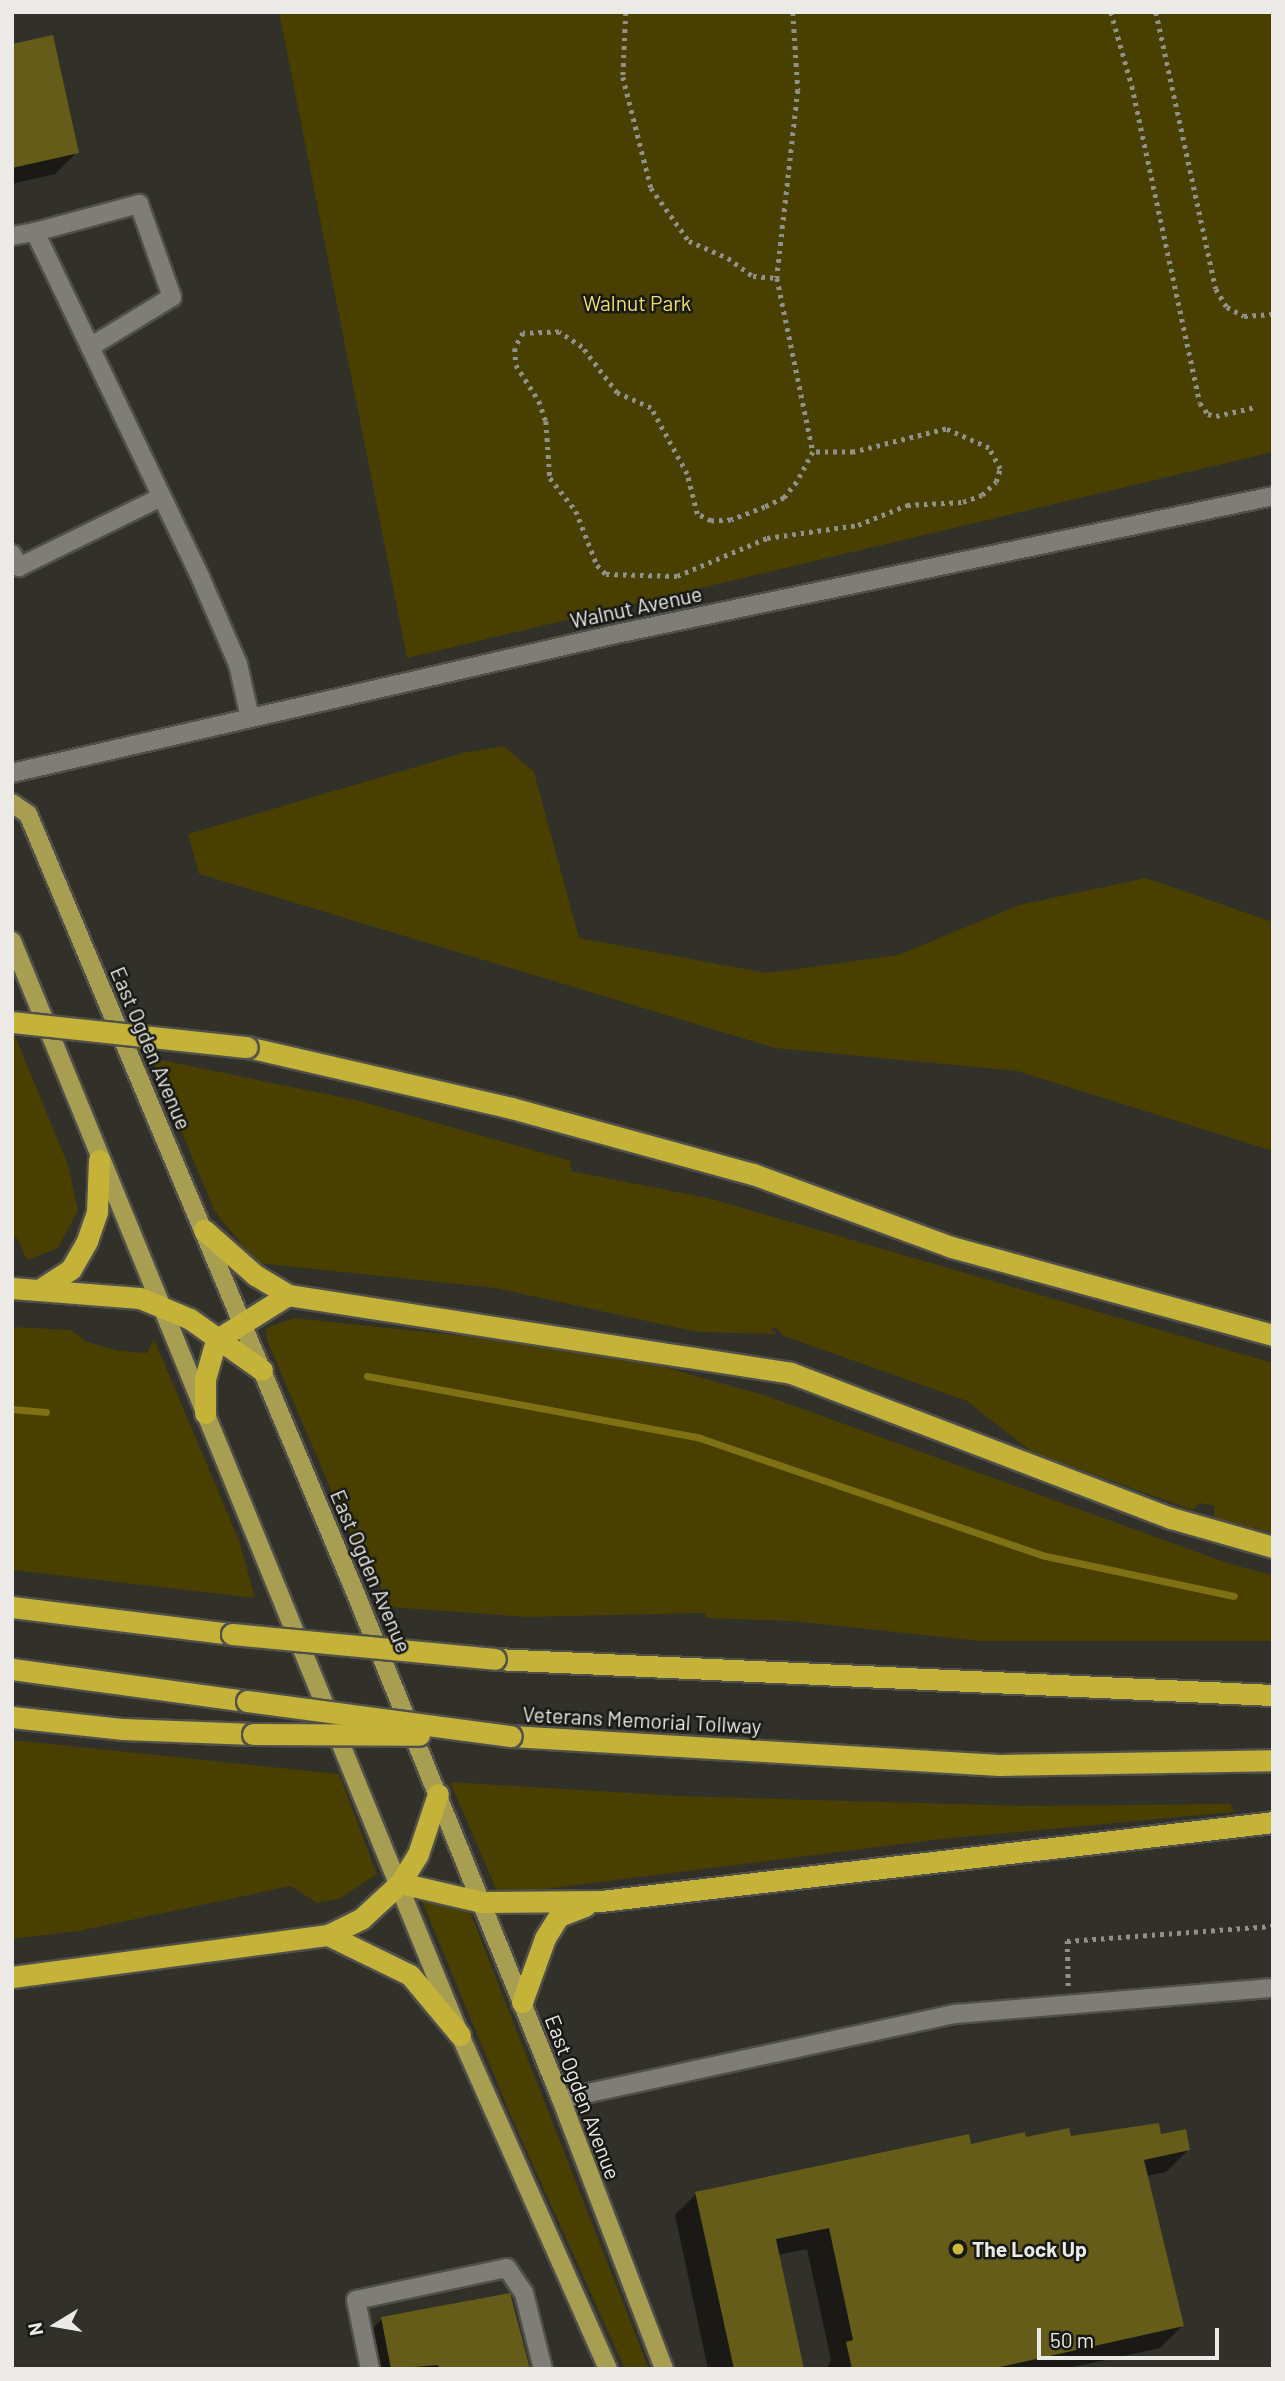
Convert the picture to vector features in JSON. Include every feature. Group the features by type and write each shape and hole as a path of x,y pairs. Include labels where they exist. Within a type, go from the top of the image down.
{"highway":[{"path":"12,1022 247,1047 511,1108 753,1174 951,1247 1273,1335"},
{"path":"39,1290 71,1269 87,1241 97,1212 99,1160"},
{"path":"204,1230 255,1275 288,1294 791,1373 1171,1518 1273,1547"},
{"path":"12,1288 140,1298 159,1304 190,1319 262,1370"},
{"path":"205,1413 205,1379 216,1339 288,1294"},
{"path":"12,1607 232,1634 495,1659 1273,1695"},
{"name":"Veterans Memorial Tollway","path":"12,1669 511,1737 999,1765 1273,1760"},
{"path":"12,1717 123,1729 253,1734 511,1737"},
{"path":"12,1977 328,1936 361,1919 400,1883 418,1854 438,1794"},
{"path":"400,1883 482,1902 601,1901 1273,1822"},
{"path":"522,2002 545,1938 559,1916 601,1901"},
{"path":"328,1936 410,1975 460,2035"}],"main road":[{"name":"East Ogden Avenue","path":"12,803 28,814 242,1321 482,1902 664,2369"},
{"path":"12,941 99,1160 400,1883 460,2035 608,2369"}],"street":[{"path":"12,236 139,204 172,297 90,347"},
{"path":"35,232 238,664 250,718"},
{"path":"12,554 19,567 161,497"},
{"name":"Walnut Avenue","path":"12,773 630,631 1272,500"},
{"path":"561,2099 955,2014 1273,1989"},
{"path":"370,2369 356,2300 507,2268 524,2293 543,2369"}],"path":[{"path":"626,12 623,77 651,188 689,241 728,258 753,276 777,278"},
{"path":"793,12 798,90 777,278 813,452 784,498 731,520 711,521 697,514 688,474 651,408 617,393 582,347 559,332 523,333 515,348 516,365 540,401 545,421 550,478 576,511 597,565 606,574 677,576 767,538 858,525 907,505 963,502 982,495 996,482 1000,469 989,448 946,429 854,452 813,452"},
{"path":"1111,12 1132,86 1200,403 1208,414 1216,416 1256,407"},
{"path":"1156,12 1216,289 1237,313 1253,317 1273,314"},
{"path":"1068,2005 1067,1941 1273,1926"}],"green space":[{"name":"Walnut Park","path":"279,12 1273,12 1273,452 407,658"},
{"path":"504,746 534,772 579,938 767,973 898,955 1019,905 1146,878 1273,922 1273,1151 1017,1071 775,1048 199,874 188,834 463,753"},
{"path":"12,1028 68,1165 78,1210 58,1248 27,1260 17,1238 12,1237"},
{"path":"151,1058 360,1101 571,1161 571,1171 712,1199 1273,1363 1273,1533 1214,1518 1214,1506 1200,1503 1192,1510 1032,1452 967,1401 784,1336 775,1327 771,1329 776,1334 697,1332 495,1288 257,1263 215,1212"},
{"path":"294,1318 565,1347 650,1363 767,1396 1230,1564 1273,1575 1273,1641 979,1641 792,1621 706,1618 705,1613 526,1617 390,1607 379,1583 371,1583 267,1340 266,1328"},
{"path":"12,1327 71,1330 87,1342 120,1351 147,1353 154,1339 240,1543 255,1598 12,1570"},
{"path":"12,1740 339,1774 377,1874 339,1899 317,1903 291,1886 79,1931 12,1939"},
{"path":"450,1782 679,1796 1026,1806 1230,1804 1234,1812 942,1839 513,1893 496,1889"},
{"path":"424,1895 471,1914 649,2369 625,2369 510,2114 420,1896"}],"building":[{"path":"53,35 79,153 12,168 12,44"},
{"path":"1159,2123 1161,2134 1186,2129 1190,2150 1144,2160 1184,2326 991,2369 852,2369 846,2342 853,2340 829,2228 776,2239 804,2369 734,2369 695,2192 969,2134 971,2144 1025,2132 1026,2137 1069,2128 1071,2136"},
{"path":"510,2293 530,2369 439,2369 438,2365 391,2369 381,2317"}],"waterway":[{"path":"367,1376 700,1438 1041,1555 1234,1596"},
{"path":"12,1409 46,1412"}],"place":[{"name":"The Lock Up","path":"958,2249"}]}
